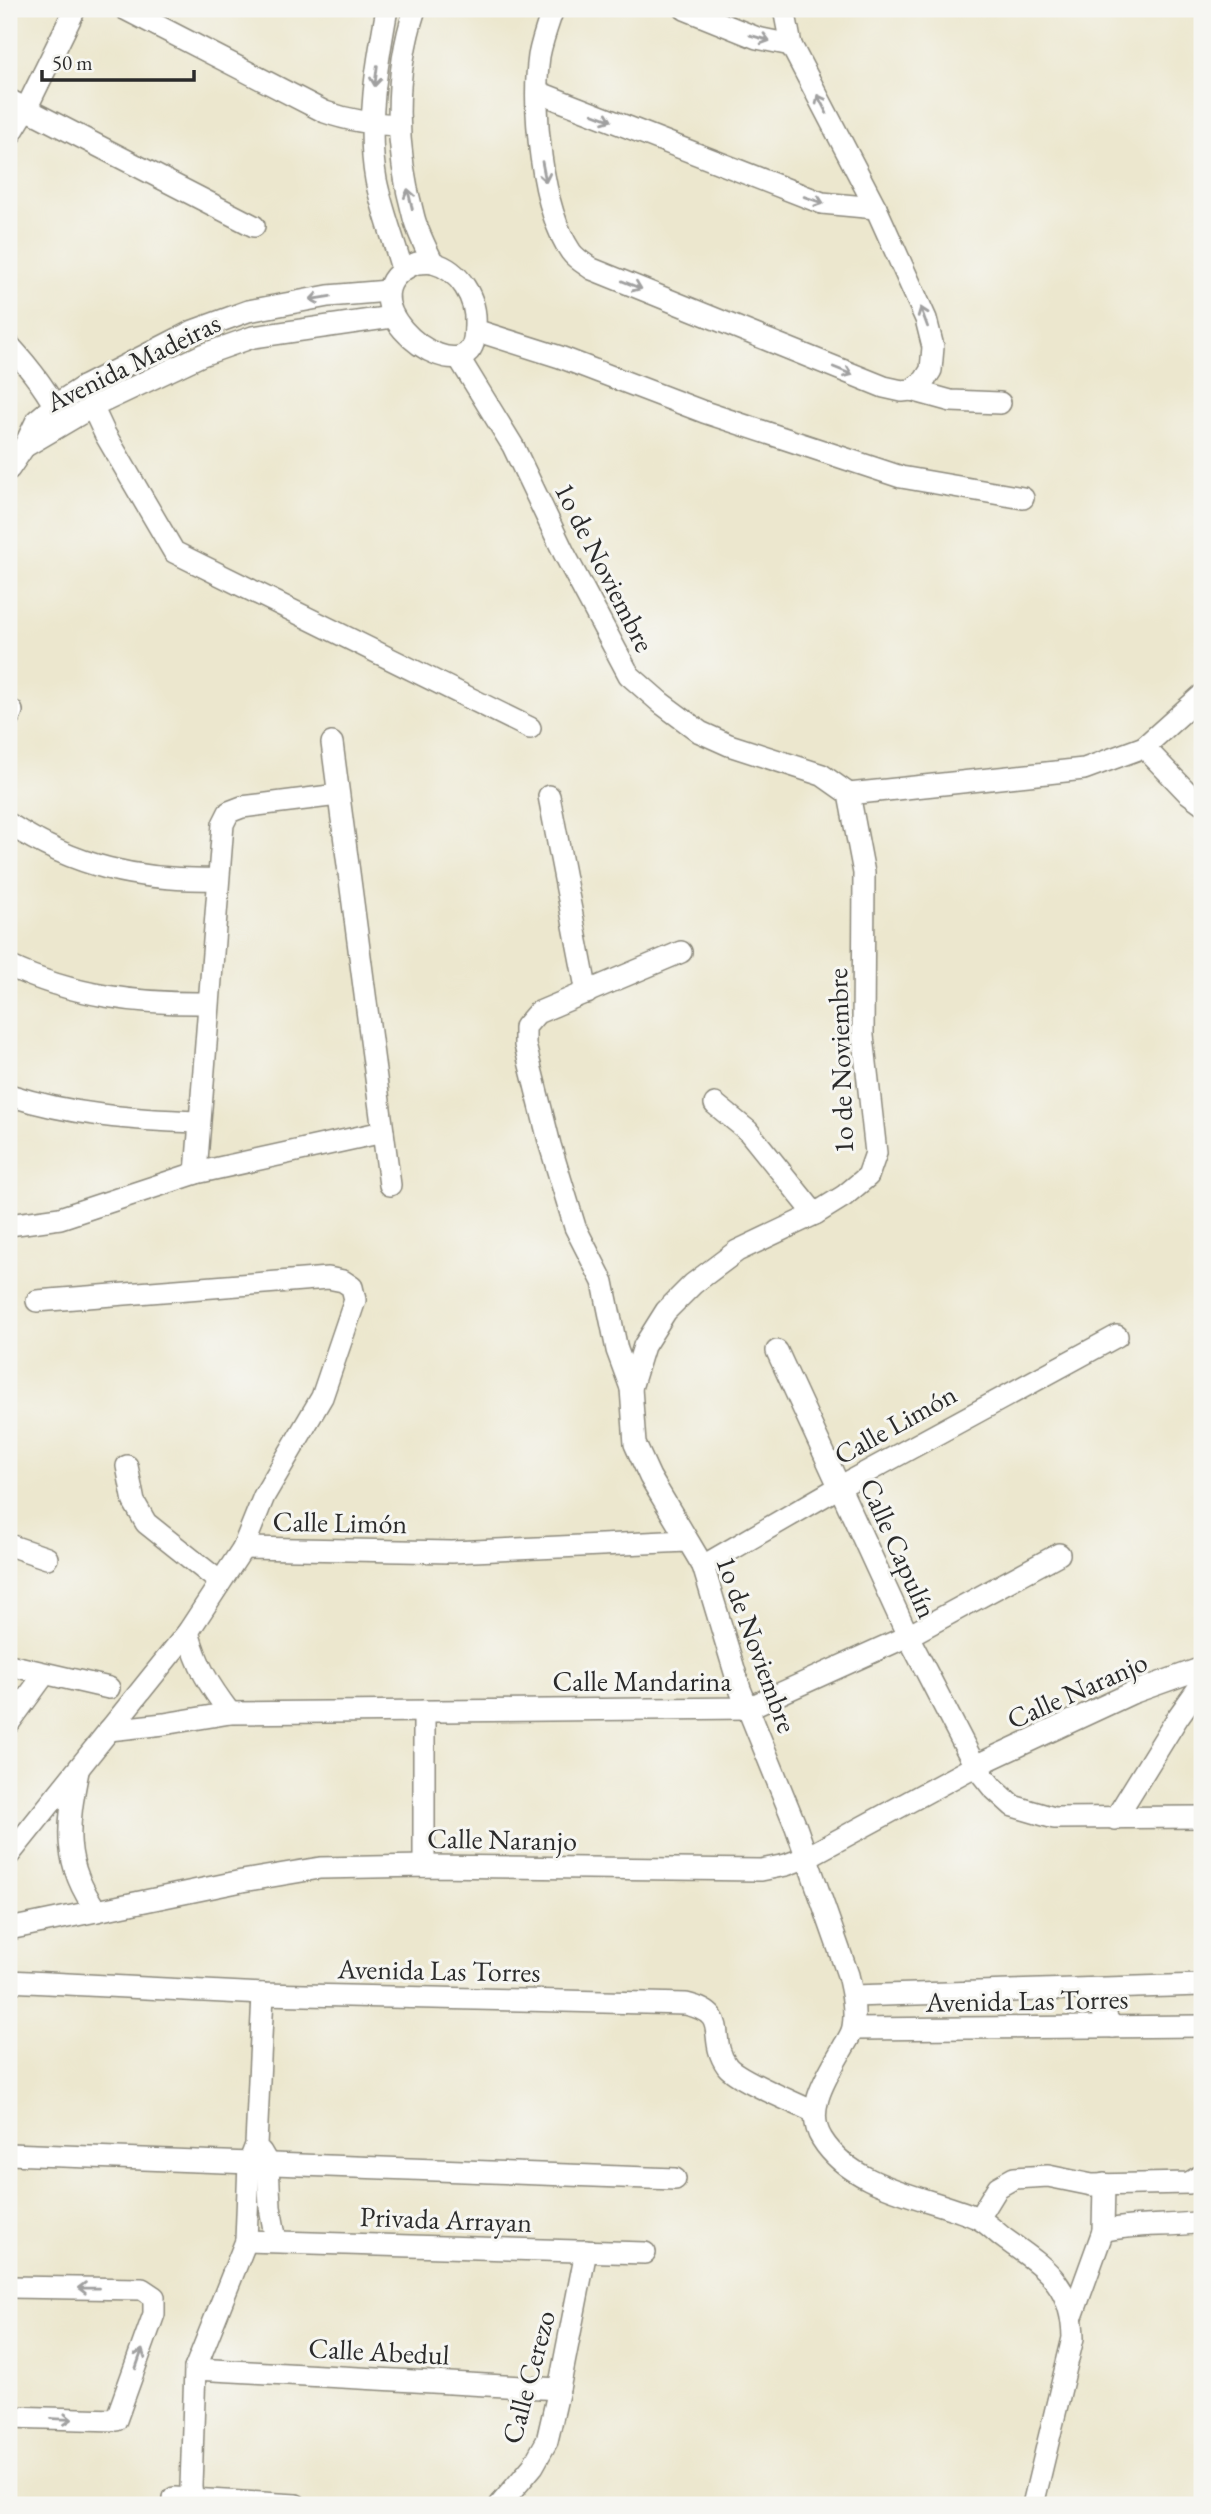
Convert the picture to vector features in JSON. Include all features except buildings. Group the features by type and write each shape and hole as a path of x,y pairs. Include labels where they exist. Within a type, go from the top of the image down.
{"street":[{"path":"9,136 17,104 75,9"},
{"path":"125,9 325,112 348,120 399,125"},
{"path":"387,9 380,48 373,124 376,180 402,269"},
{"path":"415,9 401,64 399,125 405,178 415,220 433,263"},
{"path":"553,9 539,56 537,137 550,201 559,230 572,254 592,269 884,387 911,390 951,401 1000,403"},
{"path":"685,9 757,38 791,45"},
{"path":"784,9 791,45 876,208 926,319 933,347 931,370 924,381 911,390"},
{"path":"538,92 822,204 876,208"},
{"path":"17,104 254,226"},
{"path":"417,263 433,263 453,273 468,290 476,314 474,341 469,351 459,358 445,358 407,336 392,317 388,291 394,277 402,269 417,263"},
{"name":"Avenida Madeiras","path":"9,469 24,447 83,387 194,331 248,311 328,296 388,291"},
{"path":"248,311 253,337"},
{"name":"Avenida Madeiras","path":"59,414 92,408 202,355 253,337 392,317"},
{"path":"475,330 560,357 704,412 901,477 1023,498"},
{"path":"9,345 23,360 59,414"},
{"name":"1o de Noviembre","path":"459,358 513,446 570,565 629,675 700,732 729,745 822,775 849,794 864,873 863,1036 876,1153 869,1176 815,1214 737,1251 693,1284 666,1311 644,1346 631,1388 635,1444 650,1478 703,1566 748,1709 843,1955 853,1996 853,2029 824,2082 814,2112"},
{"path":"83,387 92,408 174,552 530,728"},
{"path":"849,794 1084,769 1144,747 1202,695"},
{"path":"332,743 390,1185"},
{"path":"1144,747 1187,792 1202,803"},
{"path":"196,1174 223,824 229,813 242,807 338,795"},
{"path":"549,796 587,993"},
{"path":"9,824 64,855 101,868 178,880 217,879"},
{"path":"631,1388 617,1350 603,1282 575,1227 550,1145 525,1045 525,1027 537,1013 681,952"},
{"path":"9,966 69,988 114,999 161,1004 208,1003"},
{"path":"9,1095 72,1112 135,1121 199,1122"},
{"path":"715,1104 748,1131 815,1214"},
{"path":"9,1225 60,1218 196,1174 383,1132"},
{"path":"9,1855 188,1632 243,1548 264,1496 322,1397 355,1300 352,1287 343,1280 328,1278 37,1301"},
{"name":"Calle Limón","path":"703,1566 841,1486 1117,1336"},
{"name":"Calle Capulín","path":"777,1351 908,1636 975,1766"},
{"path":"127,1466 134,1502 145,1523 219,1583"},
{"name":"Calle Limón","path":"243,1548 452,1552 687,1541"},
{"path":"9,1545 47,1558"},
{"name":"Calle Mandarina","path":"109,1730 230,1713 748,1709 908,1636 1059,1554"},
{"path":"188,1632 207,1684 230,1713"},
{"path":"9,1665 109,1688"},
{"name":"Calle Naranjo","path":"9,1929 242,1881 320,1868 424,1866 761,1870 786,1865 807,1857 975,1766 1132,1693 1202,1668"},
{"path":"9,1723 44,1675"},
{"path":"1115,1819 1202,1683"},
{"path":"424,1711 424,1866"},
{"path":"79,1766 72,1800 69,1846 74,1871 85,1895 97,1911"},
{"path":"975,1766 992,1787 1013,1806 1054,1818 1202,1817"},
{"name":"Avenida Las Torres","path":"9,1981 263,1994 686,2004 705,2008 713,2017 720,2054 728,2068 814,2112"},
{"name":"Avenida Las Torres","path":"853,1996 1202,1985"},
{"path":"1086,1989 1113,2027"},
{"path":"263,1994 258,2157 246,2241 213,2318 195,2369 183,2499 296,2505"},
{"name":"Avenida Las Torres","path":"853,2029 1202,2026"},
{"path":"814,2112 822,2140 834,2155 878,2183 979,2218 1049,2273 1065,2295 1073,2314"},
{"path":"9,2154 258,2157 675,2179"},
{"path":"258,2157 276,2241"},
{"path":"979,2218 998,2187 1014,2178 1048,2176 1092,2185 1198,2181"},
{"path":"1033,2505 1073,2338 1073,2314 1103,2231 1104,2184"},
{"path":"1103,2231 1122,2227 1202,2222"},
{"name":"Privada Arrayan","path":"246,2241 645,2253"},
{"name":"Calle Cerezo","path":"500,2505 541,2454 559,2389 586,2251"},
{"path":"9,2287 142,2289 154,2297 154,2314 116,2420 9,2417"},
{"name":"Calle Abedul","path":"195,2369 559,2389"}]}
